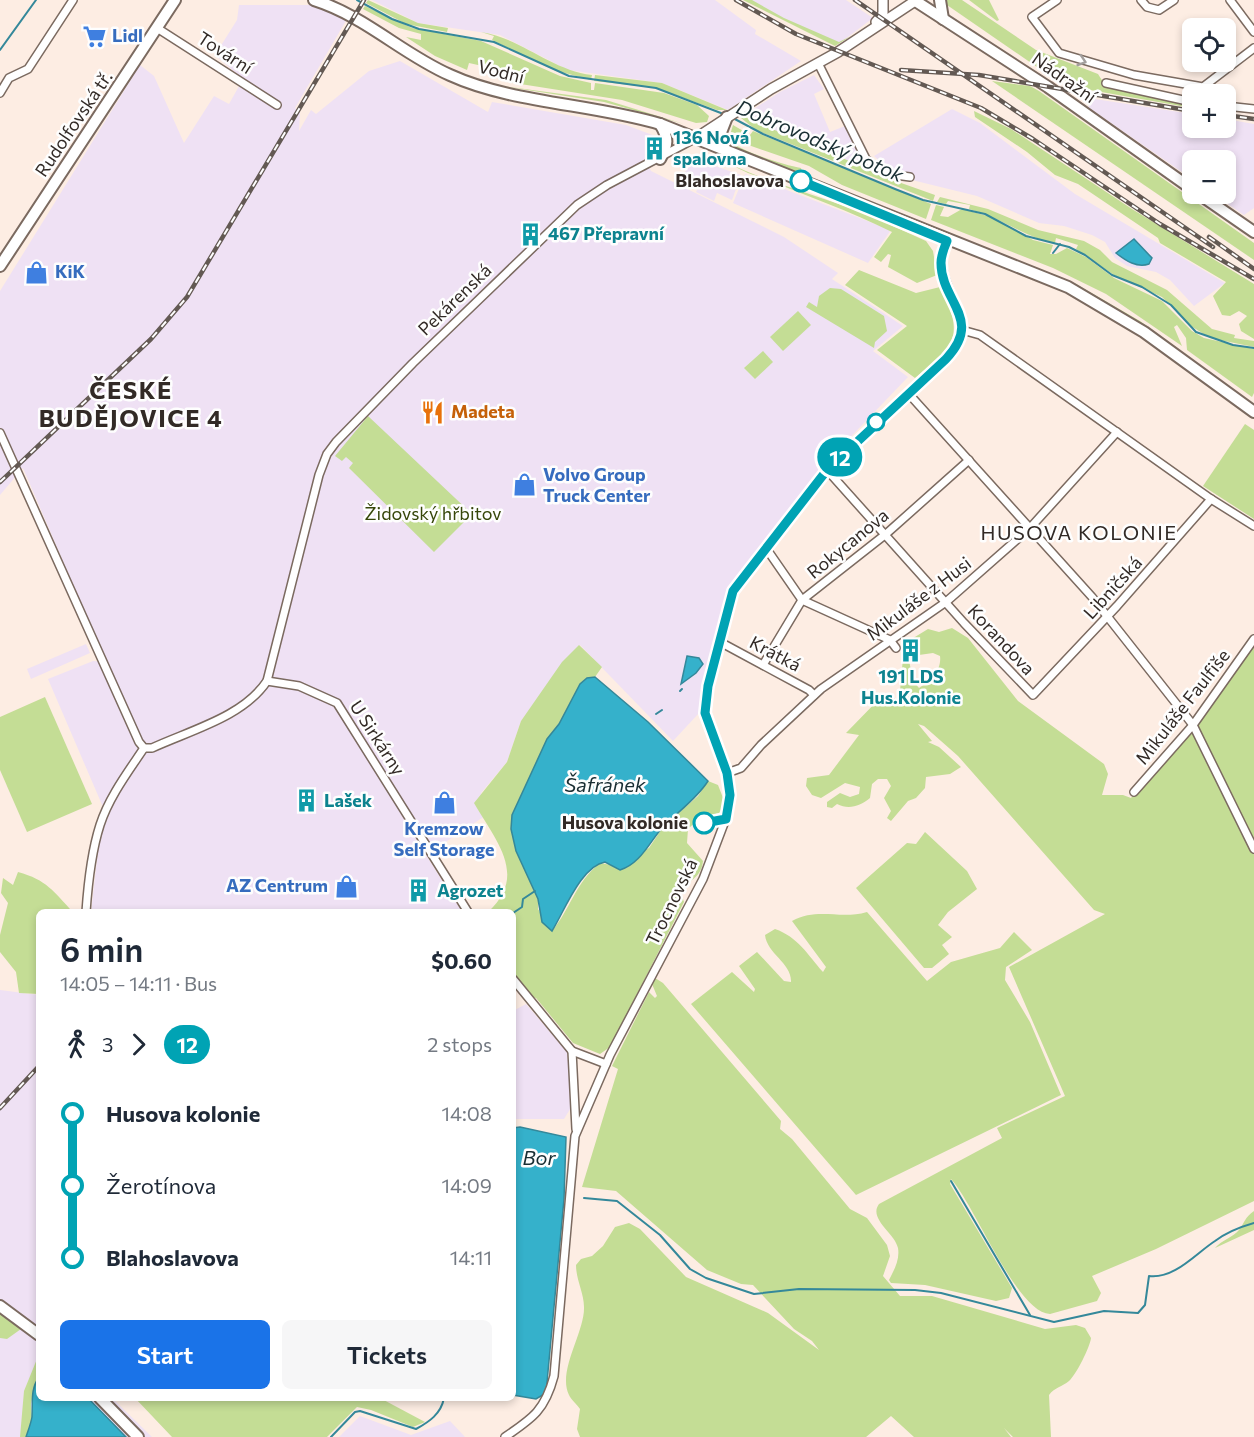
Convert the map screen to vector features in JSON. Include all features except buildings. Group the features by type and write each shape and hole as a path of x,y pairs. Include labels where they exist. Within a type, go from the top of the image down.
{"main road":[{"name":"Rudolfovská tř.","path":"0,266 174,0"},
{"name":"Vodní","path":"314,0 354,16 412,55 451,76 498,91 608,110 660,124 696,138"},
{"name":"Nádražní","path":"915,0 1048,87 1182,182"},
{"path":"940,0 943,19"},
{"path":"725,119 720,139 725,149"},
{"path":"660,124 668,138 666,149 660,159"},
{"path":"696,138 922,231 1068,287 1144,332 1254,412"},
{"path":"1213,204 1254,232"},
{"path":"0,1306 36,1333"},
{"path":"103,1401 138,1437"}],"street":[{"path":"0,93 10,77 28,69 73,0"},
{"path":"866,32 883,14 883,0"},
{"name":"Pekárenská","path":"267,681 319,475 327,454 336,442 413,363 577,205 607,185 696,138 915,0"},
{"name":"Nádražní","path":"1057,0 1032,16 1059,53 1106,68 1157,80 1203,87 1254,48"},
{"path":"1141,0 1147,7 1159,10 1174,0"},
{"path":"1230,0 1254,32"},
{"name":"Tovární","path":"157,28 277,105"},
{"path":"818,63 866,159 876,169 891,175 910,177"},
{"path":"1153,94 1157,80"},
{"name":"Nádražní","path":"1106,83 1182,100"},
{"path":"1236,107 1254,109"},
{"path":"947,241 940,262 941,271 958,307 962,330 980,335 1211,499 1254,526"},
{"name":"Trocnovská","path":"505,1437 541,1410 549,1396 554,1376 575,1136 606,1065 703,879 728,813 730,795 727,773 705,713 708,686 733,591 827,470 955,350 962,330"},
{"path":"908,393 1107,617 1193,725 1254,849"},
{"name":"Mikuláše z Husi","path":"727,773 741,768 760,745 814,695 946,602 1030,528 1117,432"},
{"path":"0,433 138,742 144,748 152,748 243,706 257,695 267,681"},
{"name":"Rokycanova","path":"763,665 801,600 886,534 969,460"},
{"name":"Korandova","path":"827,470 1034,695"},
{"name":"Libničská","path":"1034,695 1107,617 1211,499"},
{"path":"766,548 801,600 890,640 896,648"},
{"name":"Mikuláše Faulfiše","path":"1134,792 1193,725 1254,639"},
{"name":"Krátká","path":"720,642 814,695"},
{"name":"U Sirkárny","path":"267,681 299,686 337,703 466,909"},
{"path":"86,909 90,867 100,824 118,788 144,748"},
{"path":"516,983 572,1051 606,1065"},
{"path":"572,1051 575,1136"}],"shaded area":[{"path":"372,0 715,0 756,30 755,34 801,61 728,110 662,83 568,70 500,35 418,23"},
{"path":"750,0 846,0 873,18 840,43 786,20"},
{"path":"239,5 314,5 335,11 347,19 295,108 300,113 299,131 311,110 316,114 369,71 400,61 488,112 492,102 626,125 655,136 651,147 655,154 645,160 651,171 784,237 838,273 832,279 903,326 873,351 908,377 818,471 729,589 700,712 673,741 580,645 521,721 507,762 481,793 485,816 426,855 460,909 91,909 103,807 48,679 93,661 106,662 23,468 0,495 0,291 140,65 154,76 184,143 214,96 229,104 243,79 215,55 237,20"},
{"path":"814,75 824,89 814,94 830,132 845,126 862,163 856,164 751,121 746,114 780,92"},
{"path":"1095,99 1182,112 1182,138 1236,138 1236,121 1254,124 1254,208 1244,215 1228,204 1236,204 1236,150 1182,150 1182,172 1088,107"},
{"path":"952,109 980,123 1075,194 1225,283 1194,306 1170,280 1156,272 1127,266 1115,258 1105,242 1092,235 1064,226 1039,223 977,196 912,180 885,166 874,156"},
{"path":"695,159 741,175 732,200 717,193 714,201 696,192 700,184 682,176"},
{"path":"745,174 891,230 868,263 733,203"},
{"path":"86,644 90,653 31,679 27,669"},
{"path":"0,990 36,995 36,1401 115,1401 152,1437 0,1437"},
{"path":"526,1004 567,1052 572,1106 564,1119 516,1119 516,1009"},
{"path":"360,1416 411,1435 450,1421 465,1437 339,1437"}],"green space":[{"path":"368,0 418,23 448,28 447,32 406,24 366,3"},
{"path":"743,0 752,0 784,18 839,42 851,36 835,46"},
{"path":"962,0 1036,50 1098,74 1105,85 1182,103 1182,106 1073,87 1057,74 1047,74 943,1"},
{"path":"969,0 989,0 999,20 997,21"},
{"path":"365,6 412,28 481,41 560,76 591,83 591,90 594,90 595,83 664,93 697,105 709,116 707,122 696,123 622,100 514,83 504,80 505,71 469,63 467,70 435,56 406,37 421,40 421,34 399,28 363,9"},
{"path":"481,32 496,35 563,67 592,75 591,80 554,70 492,40 494,36"},
{"path":"595,75 662,83 727,110 717,110 656,88 594,81"},
{"path":"992,81 1030,86 1039,91 1182,192 1182,204 1199,204 1254,243 1254,260"},
{"path":"496,85 606,100 684,124 604,102"},
{"path":"974,111 1011,129 1132,209 1254,284 1254,339 1241,331 1239,324 1247,316 1239,311 1230,316 1222,315 1213,296 1226,282 1160,243 1158,238 1078,184 1055,175 1027,152 975,117"},
{"path":"746,115 748,119 859,165 863,164 873,173 935,195 933,201 756,130 741,118"},
{"path":"733,125 750,135 753,131 931,204 926,219 842,185 809,166 737,141 739,135 731,132 730,135"},
{"path":"725,138 761,156 801,168 802,172 789,170 731,146"},
{"path":"730,164 764,178 748,173"},
{"path":"764,178 862,212 926,241 933,251 937,275 917,283 888,267 891,255 888,254 881,262 874,257 892,232"},
{"path":"940,197 988,209 1038,230 1084,241 1100,250 1112,262 1167,290 1212,329 1235,335 1234,338 1254,341 1254,347 1210,338 1191,326 1162,297 1114,275 1076,249 1078,245 1056,238 1055,243 1044,240 969,209 970,205 948,201 946,204 937,202"},
{"path":"936,205 944,207 940,216 948,217 962,209 991,217 1033,240 1053,245 1050,254 1056,254 1067,248 1086,257 1114,278 1162,301 1192,331 1204,338 1254,349 1254,393 1252,397 1187,350 1186,338 1177,325 1174,327 1182,346 1106,294 1053,268 931,220"},
{"path":"930,225 1076,284 1140,321 1180,350 1076,287 928,227"},
{"path":"859,270 916,293 940,287 952,317 954,329 952,338 948,348 940,357 915,378 877,350 907,326 845,285"},
{"path":"830,288 841,289 884,316 887,331 875,342 874,348 806,307 809,302 817,307 819,296"},
{"path":"798,311 811,325 783,351 770,337"},
{"path":"763,351 773,362 755,379 744,368"},
{"name":"Židovský hřbitov","path":"368,416 472,514 434,552 349,468 353,463 346,457 342,461 335,456"},
{"path":"1245,424 1254,430 1254,519 1203,486"},
{"path":"952,628 968,638 1018,701 1104,764 1108,774 1102,795 1123,795 1131,798 1254,640 1254,1201 1156,1249 1092,1276 1101,1293 1097,1301 1050,1314 1037,1309 1010,1277 961,1192 951,1179 950,1184 1012,1288 1009,1298 996,1301 925,1285 891,1283 889,1280 895,1269 898,1248 896,1242 879,1221 877,1210 879,1204 1002,1138 997,1128 1065,1096 1009,967 1105,914 1094,910 958,756 924,726 918,724 932,741 928,742 939,747 961,767 950,774 926,777 925,788 916,798 908,801 891,821 887,818 891,811 884,798 891,786 887,779 878,779 872,784 870,798 850,807 837,804 832,808 827,807 827,802 840,793 850,797 859,794 860,787 845,783 821,798 812,795 806,786 807,778 829,775 859,735 846,733 883,695 892,696 899,702 903,658 909,660 913,681 919,688 934,675 939,666 940,656 933,653 919,655 910,640 928,629 939,632"},
{"path":"579,645 602,667 595,677 587,678 580,684 559,724 547,739 512,815 511,829 516,851 538,899 538,909 552,931 579,887 600,863 611,865 649,848 663,827 698,796 708,781 718,785 725,803 719,813 700,818 688,829 687,843 703,861 702,868 678,895 682,896 684,902 610,1047 600,1054 573,1043 516,977 516,909 491,909 500,898 506,885 507,871 504,858 474,803 507,762 521,721 562,662"},
{"path":"45,697 92,804 27,832 0,770 0,717"},
{"path":"925,832 967,871 977,889 948,912 938,925 952,937 942,945 949,954 932,968 924,968 856,888 907,843 916,844"},
{"path":"18,872 28,875 43,883 70,909 36,909 36,994 19,993 16,972 0,952 0,935 8,903 1,893 3,878 13,885"},
{"path":"867,912 927,981 951,962 1000,948 1014,932 1032,950 1006,967 1005,980 1030,1022 1061,1095 856,1195 691,1004 732,972 754,992 755,989 739,966 757,952 784,981 791,982 788,969 767,942 765,935 775,929 796,941 823,972 826,967 792,921 811,915 848,915"},
{"path":"655,978 663,983 781,1121 780,1129 792,1139 850,1209 867,1218 887,1245 890,1256 883,1276 900,1296 932,1296 1045,1329 1076,1325 1085,1328 1091,1338 1079,1367 1069,1381 1049,1395 1051,1437 1013,1437 1004,1428 1011,1437 914,1437 891,1416 866,1437 580,1437 577,1429 580,1409 570,1397 566,1385 566,1375 584,1307 576,1265 581,1259 592,1256 603,1246 615,1227 629,1223 640,1229 686,1277 768,1313 819,1350 812,1341 794,1329 753,1285 741,1284 707,1270 616,1191 582,1187 618,1069 612,1066 649,992 655,998 657,996 652,984"},
{"path":"1254,1211 1254,1230 1215,1248 1237,1232"},
{"path":"0,1314 21,1329 7,1339 0,1338"},
{"path":"36,1361 36,1382 31,1404 32,1418 26,1437 20,1437 24,1391"},
{"path":"138,1401 386,1401 425,1422 413,1427 371,1410 357,1407 327,1437 172,1437"}],"water":[{"path":"1134,239 1152,258 1149,264 1132,263 1116,253"},
{"path":"687,656 699,658 703,664 696,673 681,684"},
{"name":"Šafránek","path":"595,677 648,722 708,781 692,800 662,828 633,863 620,870 605,862 596,865 588,872 574,891 552,931 542,922 538,899 516,851 511,829 512,815 547,739 559,724 580,684 587,678"},
{"name":"Bor","path":"516,1128 566,1137 564,1199 546,1393 536,1399 516,1396"},
{"path":"36,1382 36,1401 91,1401 126,1437 26,1437 32,1417 33,1391"}],"waterway":[{"path":"0,50 36,0"},
{"name":"Dobrovodský potok","path":"357,0 392,19 419,29 494,42 569,76 656,88 726,115"},
{"name":"Dobrovodský potok","path":"731,117 763,134 923,200 985,214 1026,236 1069,247 1085,255 1112,275 1142,287 1171,305 1196,332 1233,345 1254,348"},
{"name":"Dobrovodský potok","path":"1053,253 1060,244"},
{"path":"656,714 662,710"},
{"path":"516,911 522,907 523,899 535,891"},
{"path":"951,1181 1030,1315"},
{"path":"584,1198 617,1201 660,1235 690,1269 706,1278 754,1294 799,1289 915,1290 941,1293 1054,1322 1104,1311 1138,1313 1145,1305 1149,1276 1158,1276 1176,1270 1224,1235 1254,1223"},
{"path":"331,1437 355,1412 360,1411 416,1429 434,1417 443,1401"}],"railway":[{"path":"0,482 151,339 187,297 364,0"},
{"path":"736,0 796,34 981,108 1033,139 1160,224 1254,279"},
{"path":"855,0 1213,247"},
{"path":"901,70 979,75 1182,109"},
{"path":"1236,116 1254,119"},
{"path":"1209,237 1254,269"},
{"path":"0,1108 36,1069"}],"bus line":[{"name":"12","path":"704,823 710,820 726,819 728,813 730,795 727,773 722,752 705,713 708,686 733,591 827,470 955,350 962,330 958,307 941,271 940,262 947,241 801,181"}],"place":[{"name":"Lidl","path":"94,36"},
{"name":"136 Nová spalovna","path":"655,148"},
{"name":"Blahoslavova","path":"801,181"},
{"name":"467 Přepravní","path":"530,234"},
{"name":"KiK","path":"37,272"},
{"name":"Madeta","path":"433,412"},
{"name":"Volvo Group Truck Center","path":"525,485"},
{"name":"191 LDS Hus.Kolonie","path":"911,651"},
{"name":"Lašek","path":"306,801"},
{"name":"Kremzow Self Storage","path":"444,803"},
{"name":"Husova kolonie","path":"704,823"},
{"name":"AZ Centrum","path":"346,886"},
{"name":"Agrozet","path":"419,891"}],"district":[{"name":"ČESKÉ BUDĚJOVICE 4","path":"131,405"},
{"name":"HUSOVA KOLONIE","path":"1079,533"}]}
